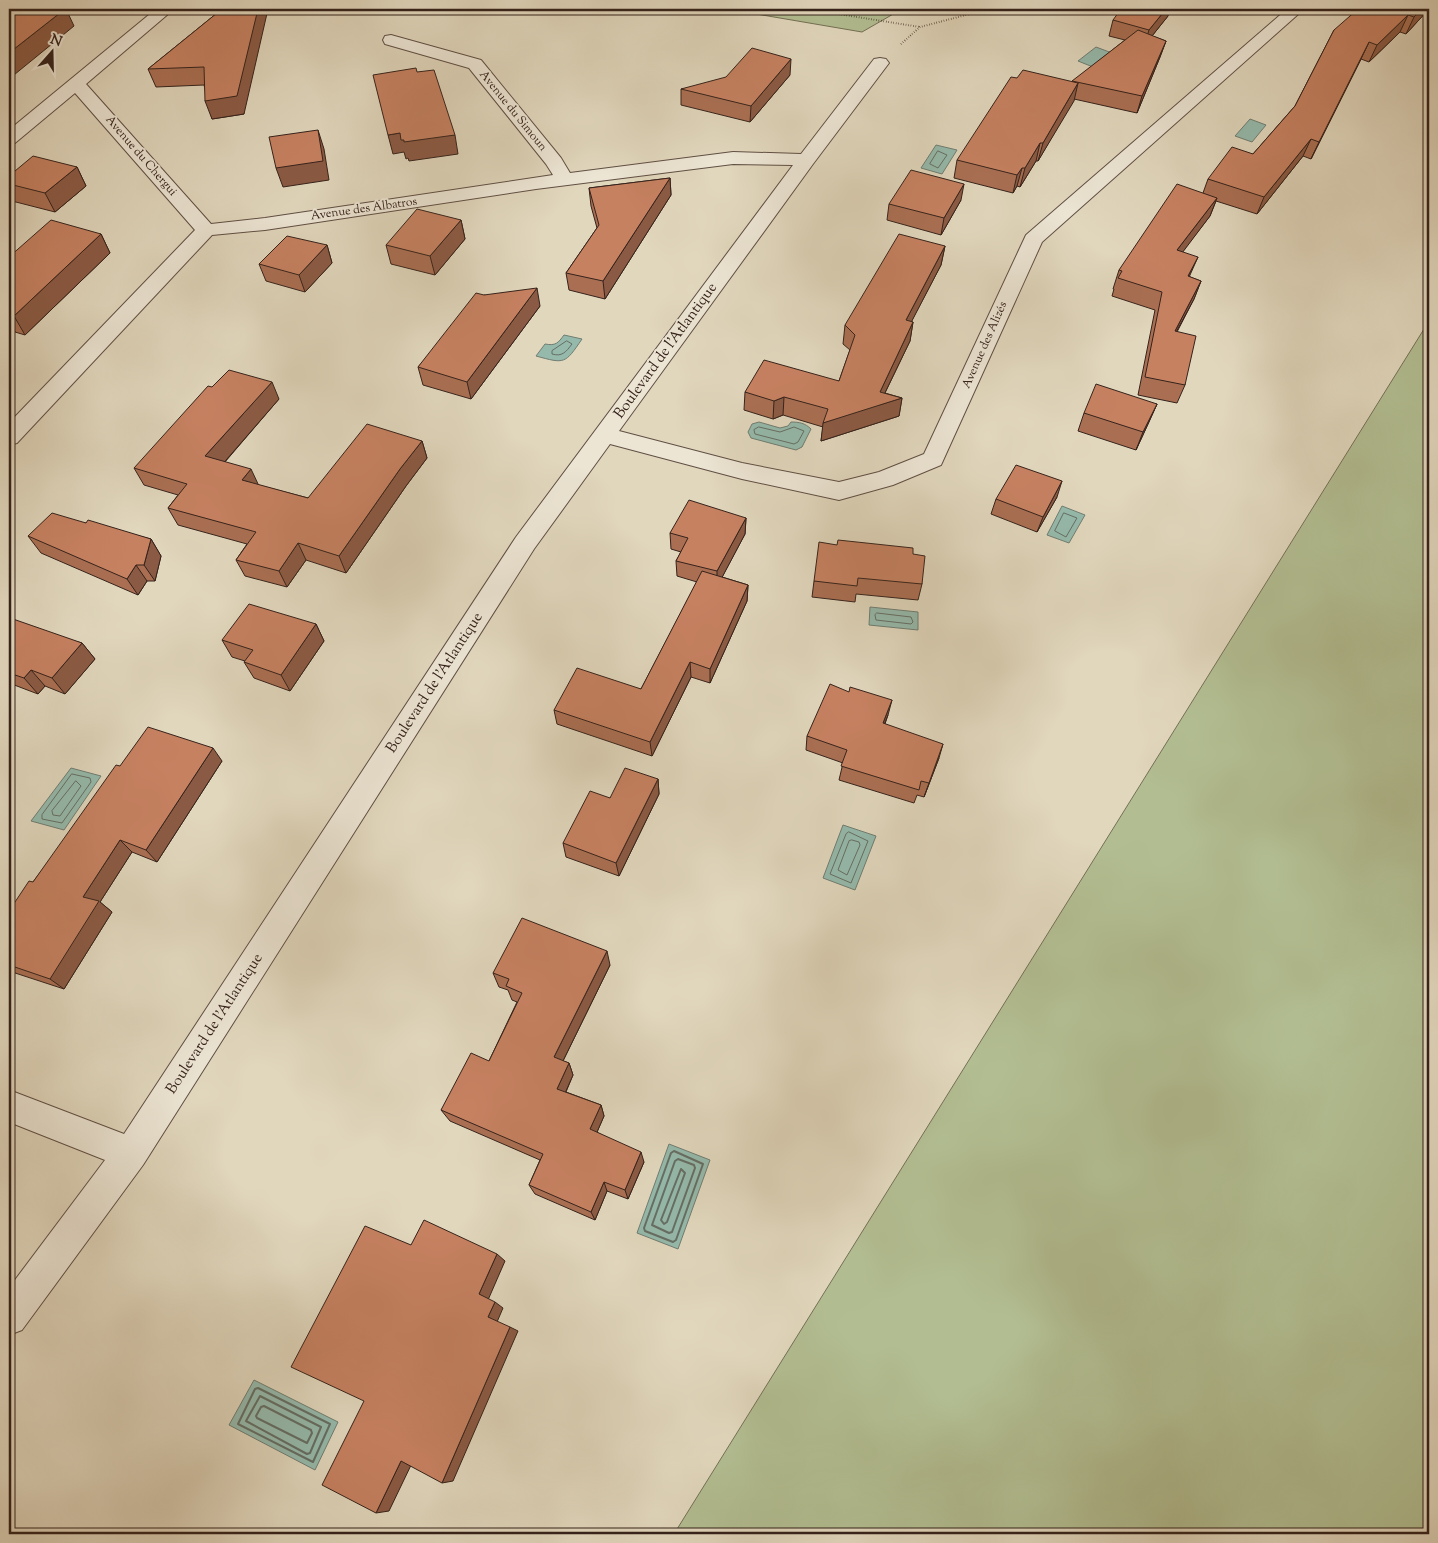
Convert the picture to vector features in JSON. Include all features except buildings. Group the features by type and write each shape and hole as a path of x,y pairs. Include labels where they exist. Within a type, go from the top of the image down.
{"street":[{"path":"9,138 166,9"},
{"name":"Avenue des Alizés","path":"604,436 742,471 839,491 885,479 933,459 1033,239 1296,9"},
{"name":"Avenue du Simoun","path":"391,40 475,64 554,162 566,180"},
{"name":"Boulevard de l'Atlantique","path":"9,1318 131,1153 525,543 806,160 880,63"},
{"name":"Avenue du Chergui","path":"76,83 206,230"},
{"name":"Avenue des Albatros","path":"206,230 265,224 566,180 733,158 806,160"},
{"path":"9,437 206,230"},
{"path":"9,1106 131,1153"}],"path":[{"path":"807,9 920,27 989,9"},
{"path":"880,63 920,27"}],"shaded area":[{"path":"727,9 902,9 862,32"},
{"path":"1429,321 1429,1534 674,1534"}],"water":[{"path":"1096,47 1112,53 1093,67 1078,61"},
{"path":"1250,119 1266,125 1252,142 1235,136"},
{"path":"936,145 957,150 942,174 921,168"},
{"path":"564,335 582,339 572,353 564,360 559,361 536,356 545,344 552,345"},
{"path":"759,422 780,428 788,426 791,422 797,422 811,429 802,447 796,450 751,438 748,432 752,424"},
{"path":"1062,506 1085,515 1069,543 1047,535"},
{"path":"870,607 918,612 918,630 869,625"},
{"path":"71,768 101,776 64,830 31,821"},
{"path":"843,825 876,836 855,890 823,878"},
{"path":"669,1144 710,1160 678,1249 637,1233"},
{"path":"254,1380 338,1422 315,1470 229,1425"}]}
